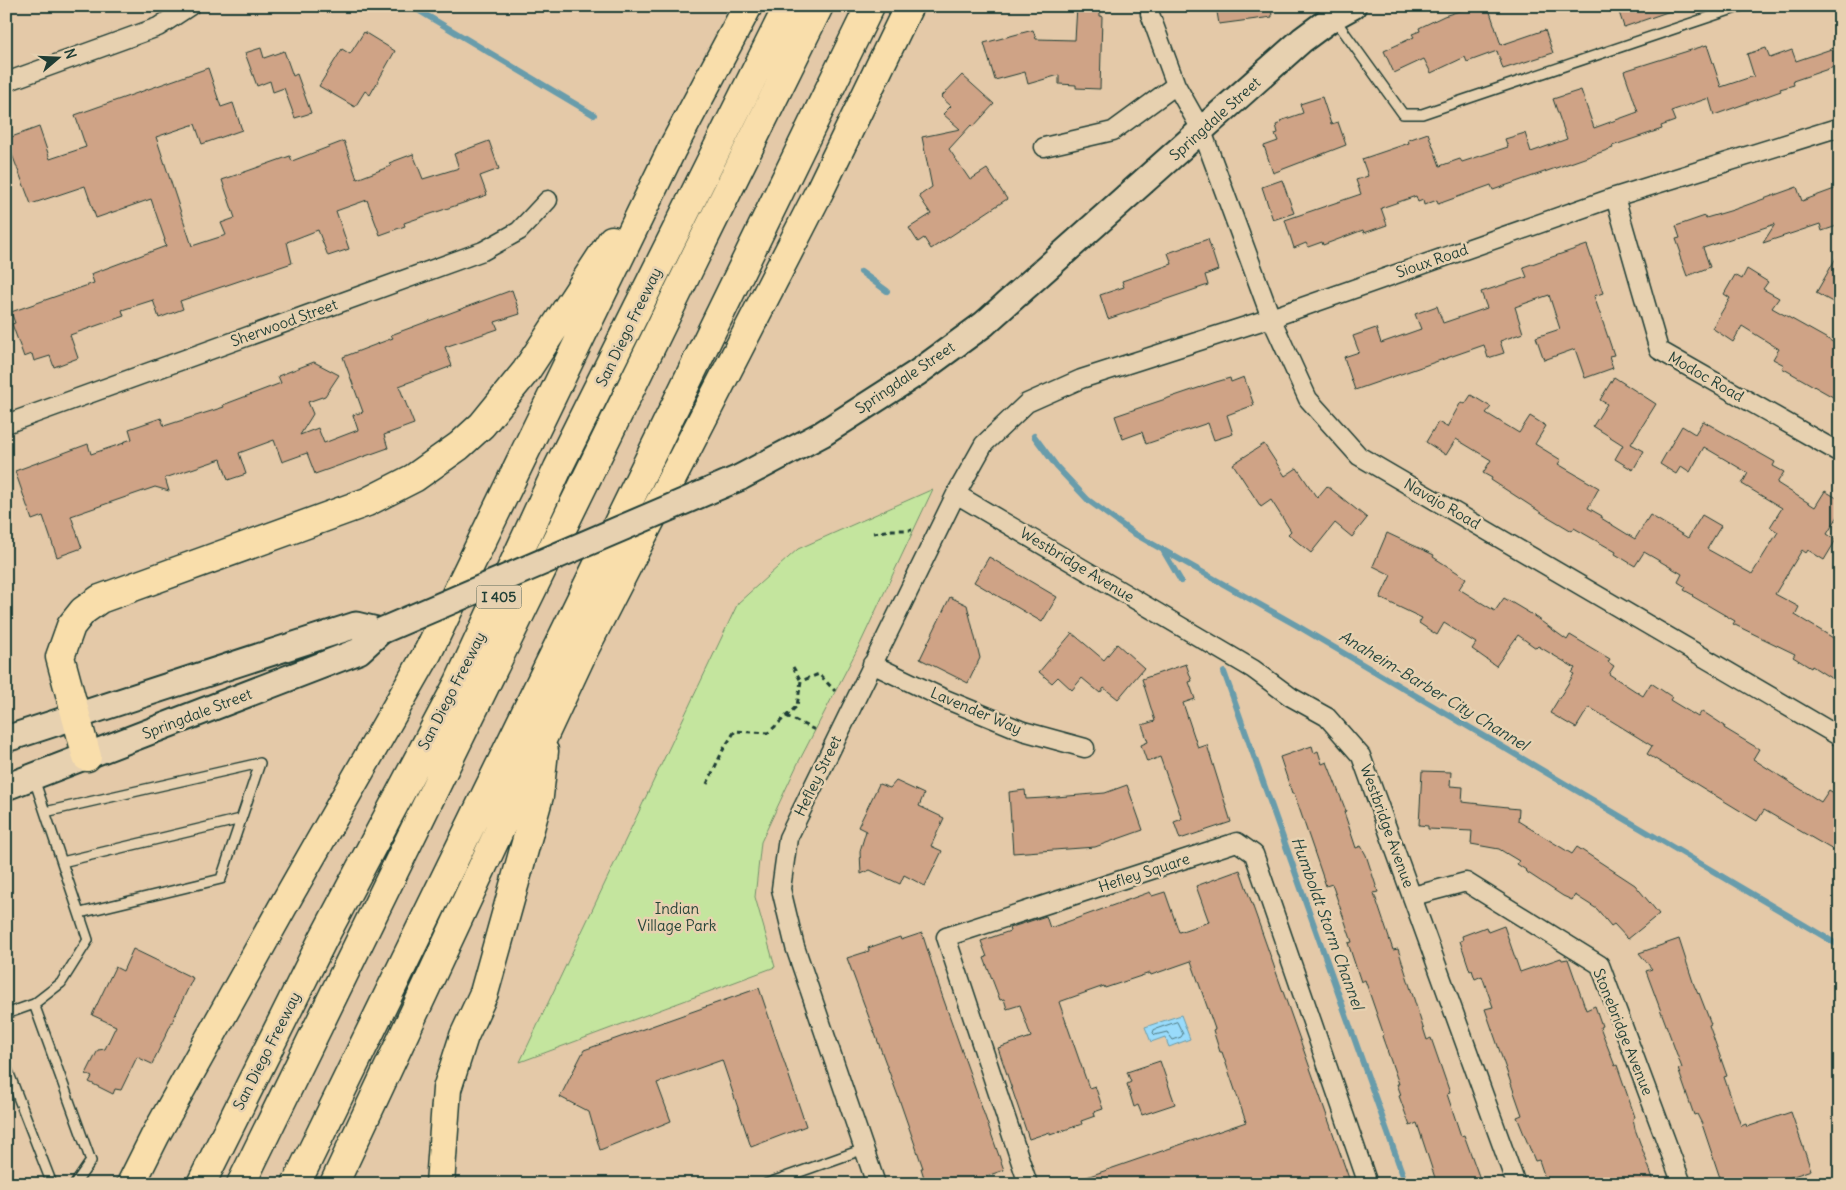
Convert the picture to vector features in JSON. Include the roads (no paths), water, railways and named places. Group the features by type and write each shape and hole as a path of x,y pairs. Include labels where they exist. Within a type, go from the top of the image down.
{"highway":[{"path":"131,1184 155,1136 291,892 428,652 672,149 748,6"},
{"name":"San Diego Freeway","path":"201,1184 322,941 459,682 562,460 788,6"},
{"path":"241,1184 819,6"},
{"path":"296,1184 870,6"},
{"path":"334,1184 546,727 820,190 909,6"},
{"path":"87,757 60,657 71,626 83,611 100,599 367,502 414,478 459,446 482,426 526,370 672,149"},
{"path":"440,1184 447,1089 464,1036 484,992 539,796 546,727"}],"main road":[{"name":"Springdale Street","path":"6,787 359,651 381,631 739,478 822,434 917,373 984,324 1302,40 1343,12"},
{"path":"6,739 356,625 381,631"}],"street":[{"path":"6,82 158,27 190,6"},
{"name":"Navajo Road","path":"1150,6 1150,14 1176,85 1202,131 1271,318 1308,399 1359,456 1840,737"},
{"path":"1044,147 1113,131 1176,85"},
{"name":"Sioux Road","path":"1027,403 1081,380 1271,318 1615,197 1840,127"},
{"name":"Modoc Road","path":"1615,197 1659,350 1840,453"},
{"name":"Sherwood Street","path":"6,424 483,251 519,231 548,200"},
{"name":"Hefley Street","path":"876,1184 795,947 781,889 788,838 956,494 984,444 1027,403"},
{"name":"Westbridge Avenue","path":"956,494 1253,669 1291,697 1327,717 1361,756 1516,1184"},
{"name":"Lavender Way","path":"872,664 945,699 1023,731 1085,748"},
{"name":"Hefley Square","path":"1028,1184 946,937 1236,842 1254,854 1368,1184"},
{"name":"Stonebridge Avenue","path":"1413,896 1466,882 1600,966 1682,1184"}],"lane":[{"path":"1343,12 1403,114 1422,114 1742,6"},
{"path":"44,812 260,762 221,879 80,913"},
{"path":"6,1014 34,1004 61,984 88,940 33,778"},
{"path":"62,862 241,819"},
{"path":"34,1004 91,1161 75,1184"},
{"path":"6,1066 52,1184"},
{"path":"766,1184 864,1149"}],"water":[{"path":"1181,1015 1190,1039 1169,1047 1165,1037 1151,1042 1145,1027"}],"waterway":[{"name":"Anaheim-Barber City Channel","path":"411,6 594,115"},
{"path":"861,272 887,291"},
{"name":"Anaheim-Barber City Channel","path":"1034,436 1057,467 1088,500 1133,533 1296,625 1840,946"},
{"path":"1164,552 1181,581"},
{"name":"Humboldt Storm Channel","path":"1224,672 1406,1184"}],"park label":[{"name":"Indian Village Park","path":"677,918"}]}
